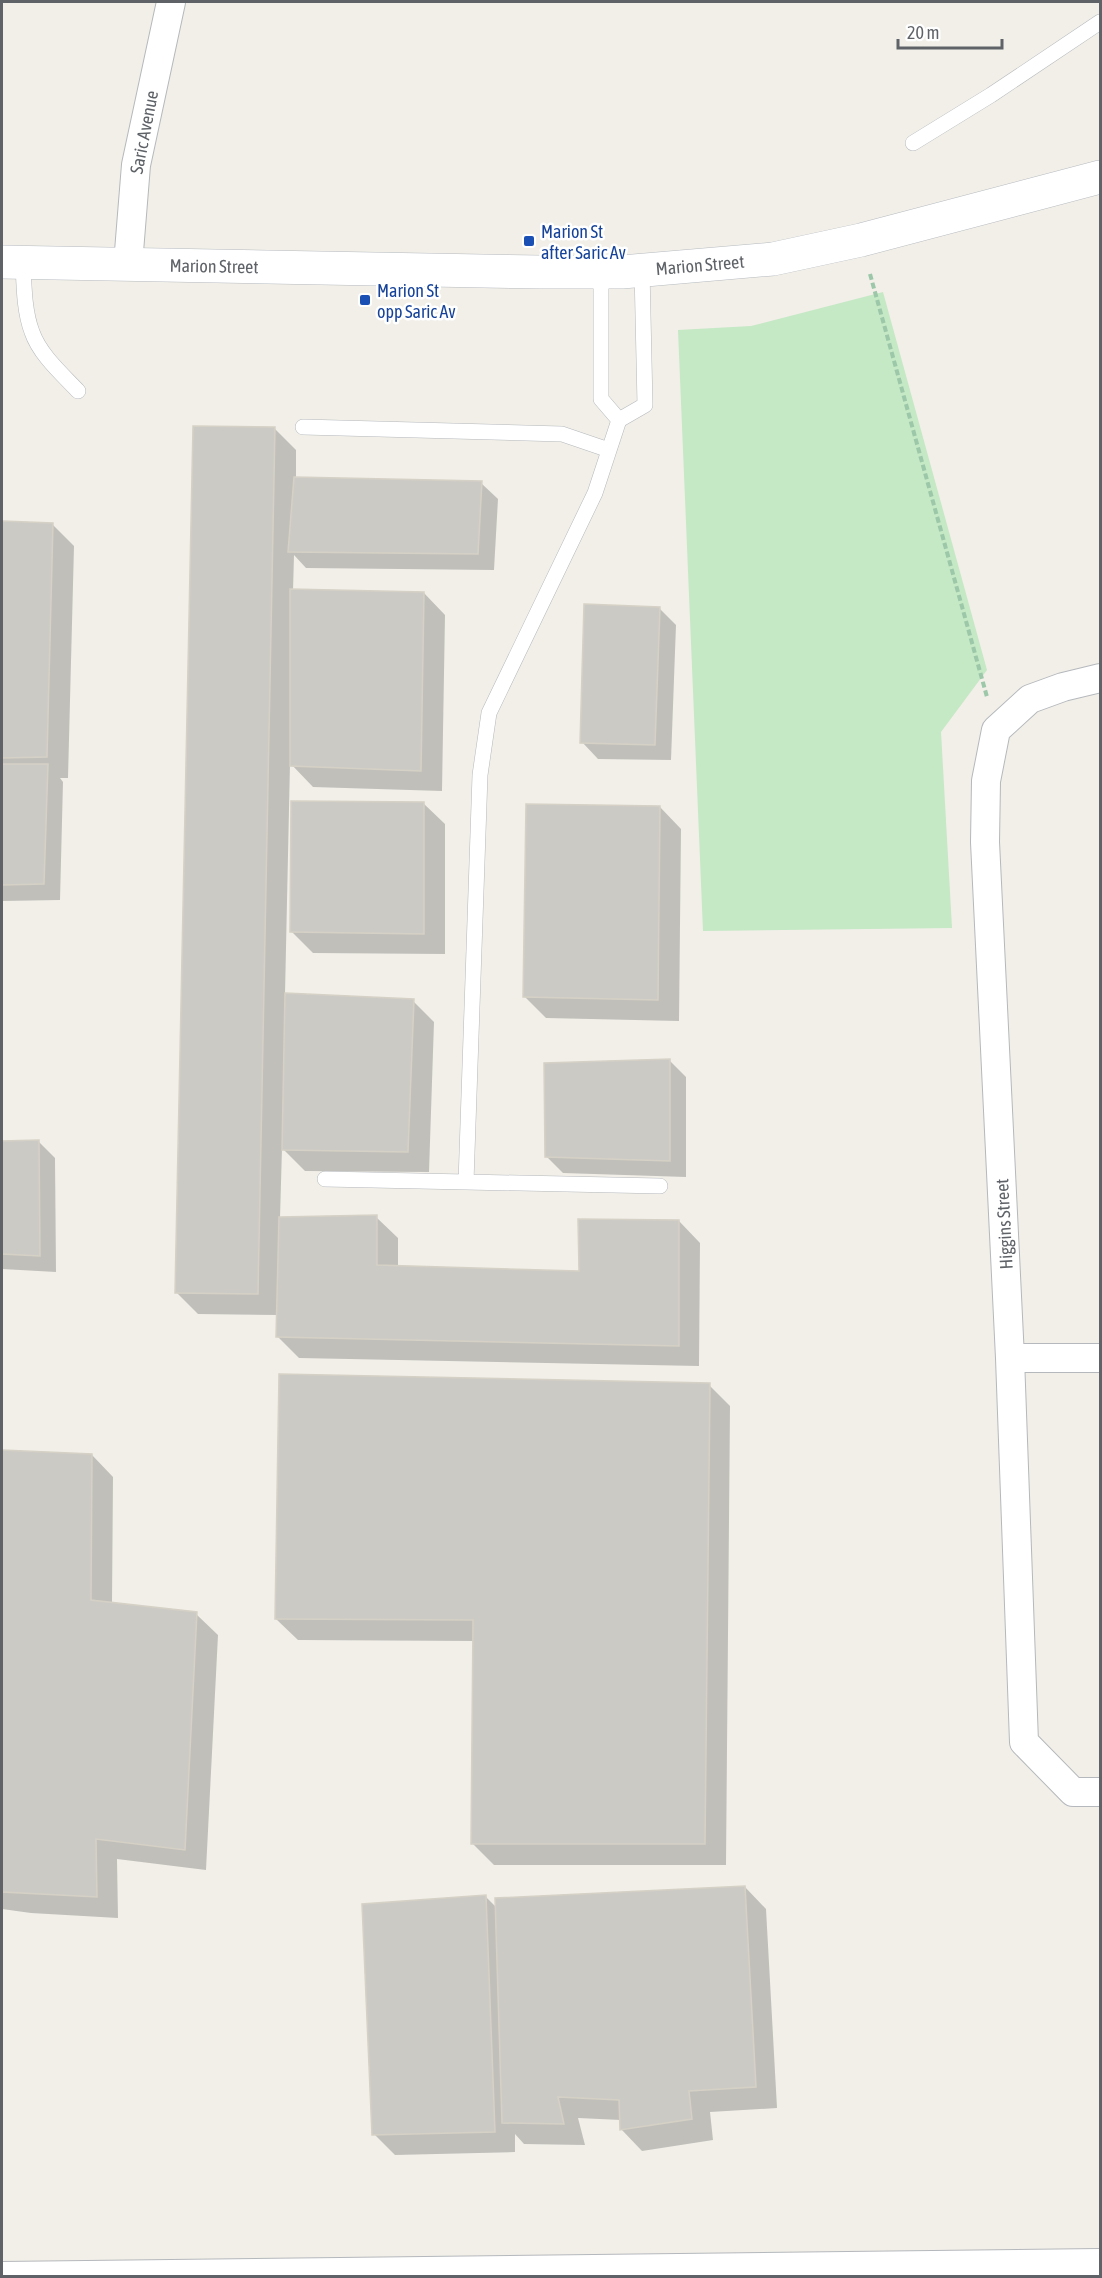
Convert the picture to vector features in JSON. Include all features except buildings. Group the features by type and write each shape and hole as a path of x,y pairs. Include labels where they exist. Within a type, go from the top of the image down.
{"main road":[{"name":"Marion Street","path":"12,262 601,272 642,270 773,259 861,240 1101,177"}],"street":[{"name":"Saric Avenue","path":"128,264 136,165 171,2"},
{"path":"996,730 1030,699 1063,687 1101,678"},
{"name":"Higgins Street","path":"996,730 986,781 985,842 1010,1358 1024,1742 1073,1792 1101,1792"},
{"path":"1010,1358 1101,1358"},
{"path":"2,2276 1101,2263"}],"lane":[{"path":"913,142 991,95 1101,22"},
{"path":"12,262 25,293 32,333 48,358 78,391"},
{"path":"466,1182 480,775 489,713 595,493 619,420 645,405 642,270"},
{"path":"601,272 601,399 619,420"},
{"path":"303,427 562,434 609,450"},
{"path":"325,1179 660,1186"}],"path":[{"path":"861,240 996,730"}],"green space":[{"path":"883,292 987,670 941,732 952,928 703,931 678,330 751,326"}],"place":[{"name":"Marion St after Saric Av","path":"529,241"},
{"name":"Marion St opp Saric Av","path":"365,300"}]}
